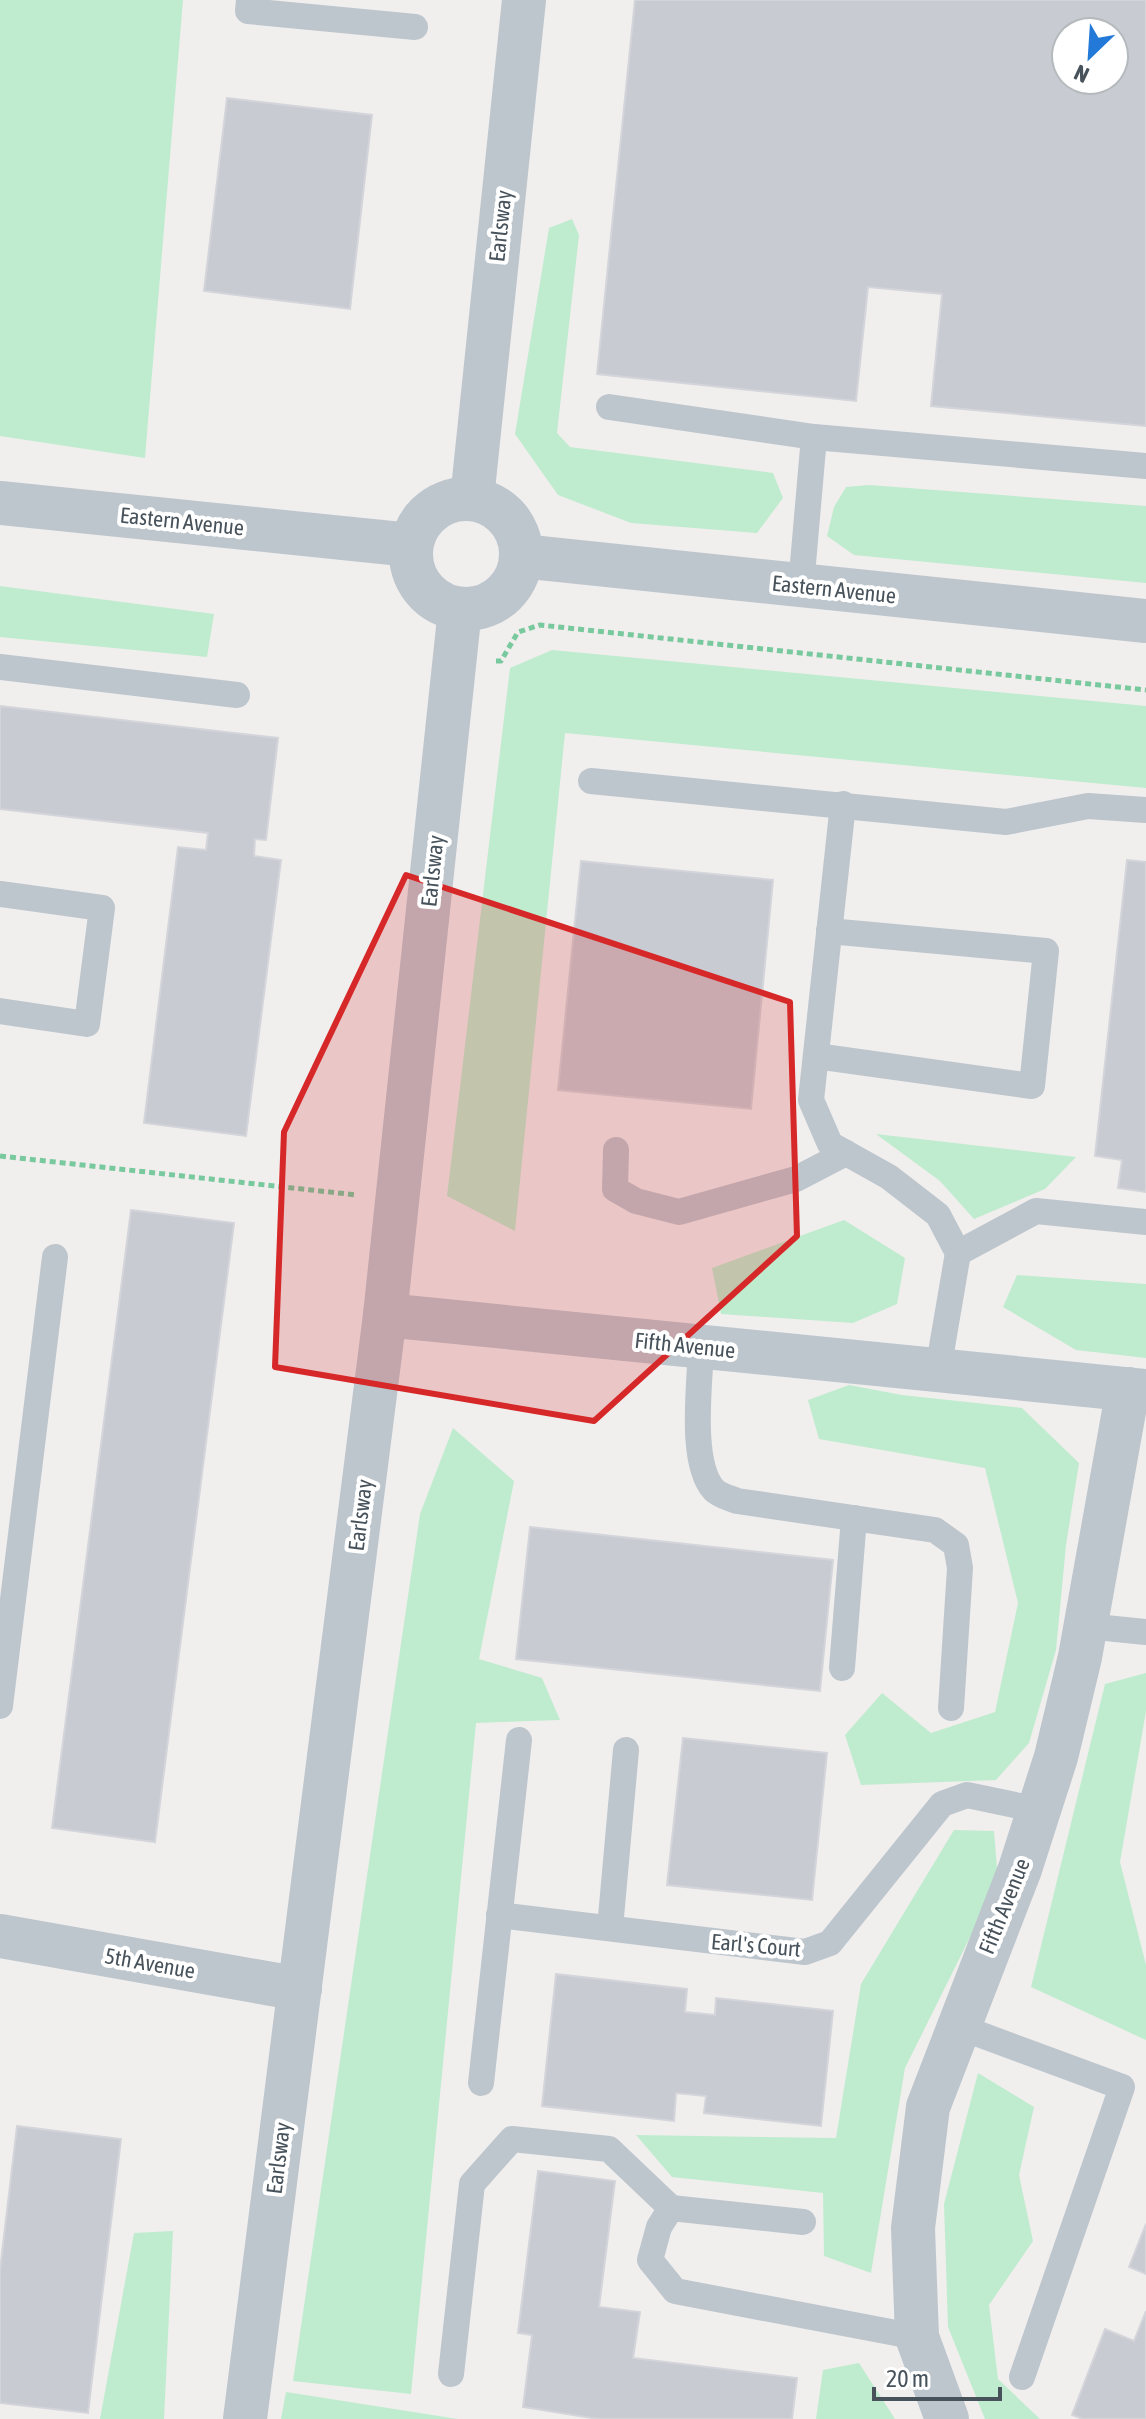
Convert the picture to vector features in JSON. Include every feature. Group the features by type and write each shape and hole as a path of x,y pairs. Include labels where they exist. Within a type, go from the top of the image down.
{"street":[{"name":"Earlsway","path":"472,499 524,0"},
{"path":"472,499 502,512 513,524 521,556 513,582 495,602 478,608 460,609 442,604 428,594 417,580 411,545 417,529 433,511 455,500 472,499"},
{"name":"Eastern Avenue","path":"0,503 411,545"},
{"name":"Eastern Avenue","path":"521,556 1146,621"},
{"name":"Earlsway","path":"245,2419 385,1315 460,609"},
{"name":"Fifth Avenue","path":"385,1315 1137,1390 1056,1757 957,2026 926,2122 913,2228 917,2337 947,2419"},
{"name":"5th Avenue","path":"0,1936 300,1989"}],"lane":[{"path":"249,0 248,11 415,27"},
{"path":"609,407 814,437 1146,466"},
{"path":"801,586 814,437"},
{"path":"0,667 237,695"},
{"path":"591,781 1006,822 1088,806 1146,810"},
{"path":"843,804 811,1100 830,1144 889,1177 938,1215 958,1253 938,1370"},
{"path":"0,894 102,908 87,1024 0,1011"},
{"path":"816,1056 1032,1086 1046,951 829,931"},
{"path":"616,1150 615,1189 636,1201 679,1212 796,1179 846,1153"},
{"path":"958,1253 1036,1211 1146,1222"},
{"path":"0,1706 11,1519 55,1257"},
{"path":"701,1347 699,1452 706,1478 716,1492 737,1501 935,1530 956,1545 960,1568 951,1708"},
{"path":"842,1668 854,1518"},
{"path":"1086,1626 1146,1632"},
{"path":"481,2083 519,1740"},
{"path":"610,1928 626,1750"},
{"name":"Earl's Court","path":"499,1915 805,1952 830,1943 942,1804 967,1795 1039,1810"},
{"path":"957,2026 1122,2087 1022,2377"},
{"path":"451,2374 472,2184 512,2139 609,2149 671,2208 803,2222"},
{"path":"671,2208 659,2227 650,2260 675,2291 917,2337"}],"path":[{"path":"455,660 501,661 518,632 540,625 1146,690"},
{"path":"0,1156 397,1199"}],"highlighted area":[{"path":"406,875 790,1002 797,1236 594,1421 275,1367 284,1132"}],"green space":[{"path":"0,0 183,0 145,458 0,436"},
{"path":"572,219 579,235 557,433 570,447 773,473 783,498 757,533 631,523 558,495 515,434 549,228"},
{"path":"869,485 1146,506 1146,583 854,555 827,536 834,507 846,487"},
{"path":"0,586 214,614 207,657 0,637"},
{"path":"552,650 1146,706 1146,788 565,733 515,1231 447,1196 510,668"},
{"path":"876,1134 1076,1157 1045,1189 974,1219 940,1181"},
{"path":"844,1220 905,1258 897,1304 853,1323 721,1314 712,1268"},
{"path":"1017,1275 1146,1284 1146,1358 1076,1350 1003,1307"},
{"path":"849,1385 902,1395 1022,1408 1079,1463 1066,1545 1056,1650 1029,1743 996,1780 861,1785 845,1735 882,1693 931,1733 995,1712 1018,1603 985,1468 819,1439 808,1400"},
{"path":"453,1428 514,1481 479,1659 542,1678 560,1720 476,1723 411,2394 293,2381 420,1514"},
{"path":"1146,1673 1146,1711 1120,1862 1146,1965 1146,2040 1031,1987 1105,1684"},
{"path":"954,1830 994,1831 998,1881 905,2068 871,2273 824,2256 823,2193 672,2177 636,2135 836,2138 861,1984"},
{"path":"978,2073 1034,2107 1019,2175 1033,2241 989,2305 998,2379 1040,2419 985,2419 948,2327 944,2204"},
{"path":"173,2231 164,2419 100,2419 134,2233"},
{"path":"859,2363 895,2419 816,2419 823,2370"},
{"path":"286,2392 458,2419 281,2419"}],"building":[{"path":"635,0 1146,0 1146,426 931,406 942,294 868,287 856,401 597,374"},
{"path":"227,98 372,115 350,309 204,291"},
{"path":"0,706 278,738 266,840 255,839 254,856 281,860 246,1136 144,1123 178,847 206,850 208,833 0,809"},
{"path":"1127,860 1146,862 1146,1192 1118,1188 1122,1160 1095,1156"},
{"path":"581,861 773,880 751,1109 558,1090"},
{"path":"131,1210 234,1223 155,1842 52,1828"},
{"path":"530,1527 833,1560 820,1691 516,1659"},
{"path":"683,1738 827,1753 812,1900 667,1885"},
{"path":"556,1974 687,1989 685,2012 715,2015 716,1998 833,2011 821,2126 704,2113 706,2096 676,2093 674,2121 542,2106"},
{"path":"17,2126 121,2139 88,2413 0,2403 0,2270"},
{"path":"538,2171 615,2181 599,2307 640,2312 633,2358 797,2378 792,2419 598,2419 523,2407 532,2335 518,2333"},
{"path":"1146,2224 1146,2274 1129,2267"},
{"path":"1146,2311 1146,2419 1083,2419 1072,2415 1105,2329 1134,2341"}]}
